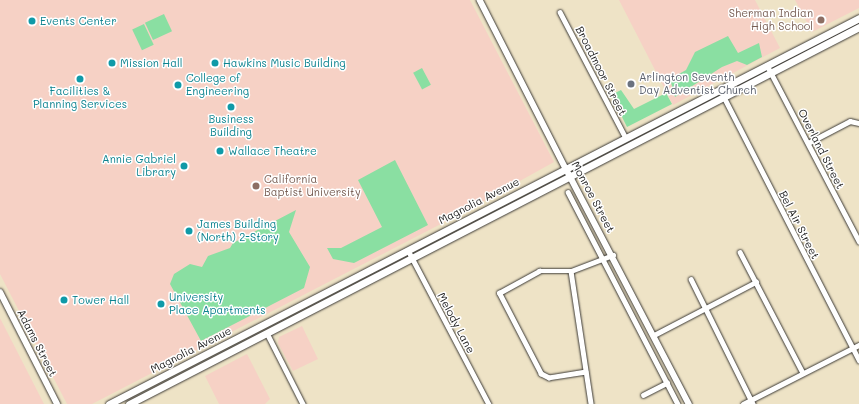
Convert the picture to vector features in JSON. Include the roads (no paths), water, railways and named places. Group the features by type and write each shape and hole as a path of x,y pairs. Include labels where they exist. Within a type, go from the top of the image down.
{"main road":[{"name":"Magnolia Avenue","path":"109,404 859,18"},
{"name":"Magnolia Avenue","path":"129,404 859,27"},
{"name":"Monroe Street","path":"566,169 689,404"},
{"name":"Adams Street","path":"0,292 57,404"},
{"path":"262,325 267,333"}],"street":[{"name":"Monroe Street","path":"480,0 566,169"},
{"name":"Broadmoor Street","path":"560,12 626,138"},
{"name":"Overland Street","path":"767,65 859,241"},
{"name":"Bel Air Street","path":"724,97 859,360"},
{"path":"808,143 850,120 859,123"},
{"path":"568,192 678,404"},
{"name":"Melody Lane","path":"408,250 489,404"},
{"path":"740,252 803,374"},
{"path":"586,372 549,378 541,374 499,293 539,271 571,271 604,260 612,255"},
{"path":"571,271 591,404"},
{"path":"691,279 752,402"},
{"path":"654,335 756,282"},
{"path":"267,333 303,404"},
{"path":"743,404 752,402 859,345"},
{"path":"643,395 667,383"}],"place":[{"name":"Sherman Indian High School","path":"821,20"},
{"name":"Events Center","path":"32,21"},
{"name":"Mission Hall","path":"112,63"},
{"name":"Hawkins Music Building","path":"215,63"},
{"name":"Facilities & Planning Services","path":"80,79"},
{"name":"Arlington Seventh Day Adventist Church","path":"631,84"},
{"name":"College of Engineering","path":"178,85"},
{"name":"Business Building","path":"231,107"},
{"name":"Wallace Theatre","path":"220,151"},
{"name":"Annie Gabriel Library","path":"184,166"},
{"name":"California Baptist University","path":"256,186"},
{"name":"James Building (North) 2-Story","path":"189,231"},
{"name":"Tower Hall","path":"64,300"},
{"name":"University Place Apartments","path":"161,304"}]}
